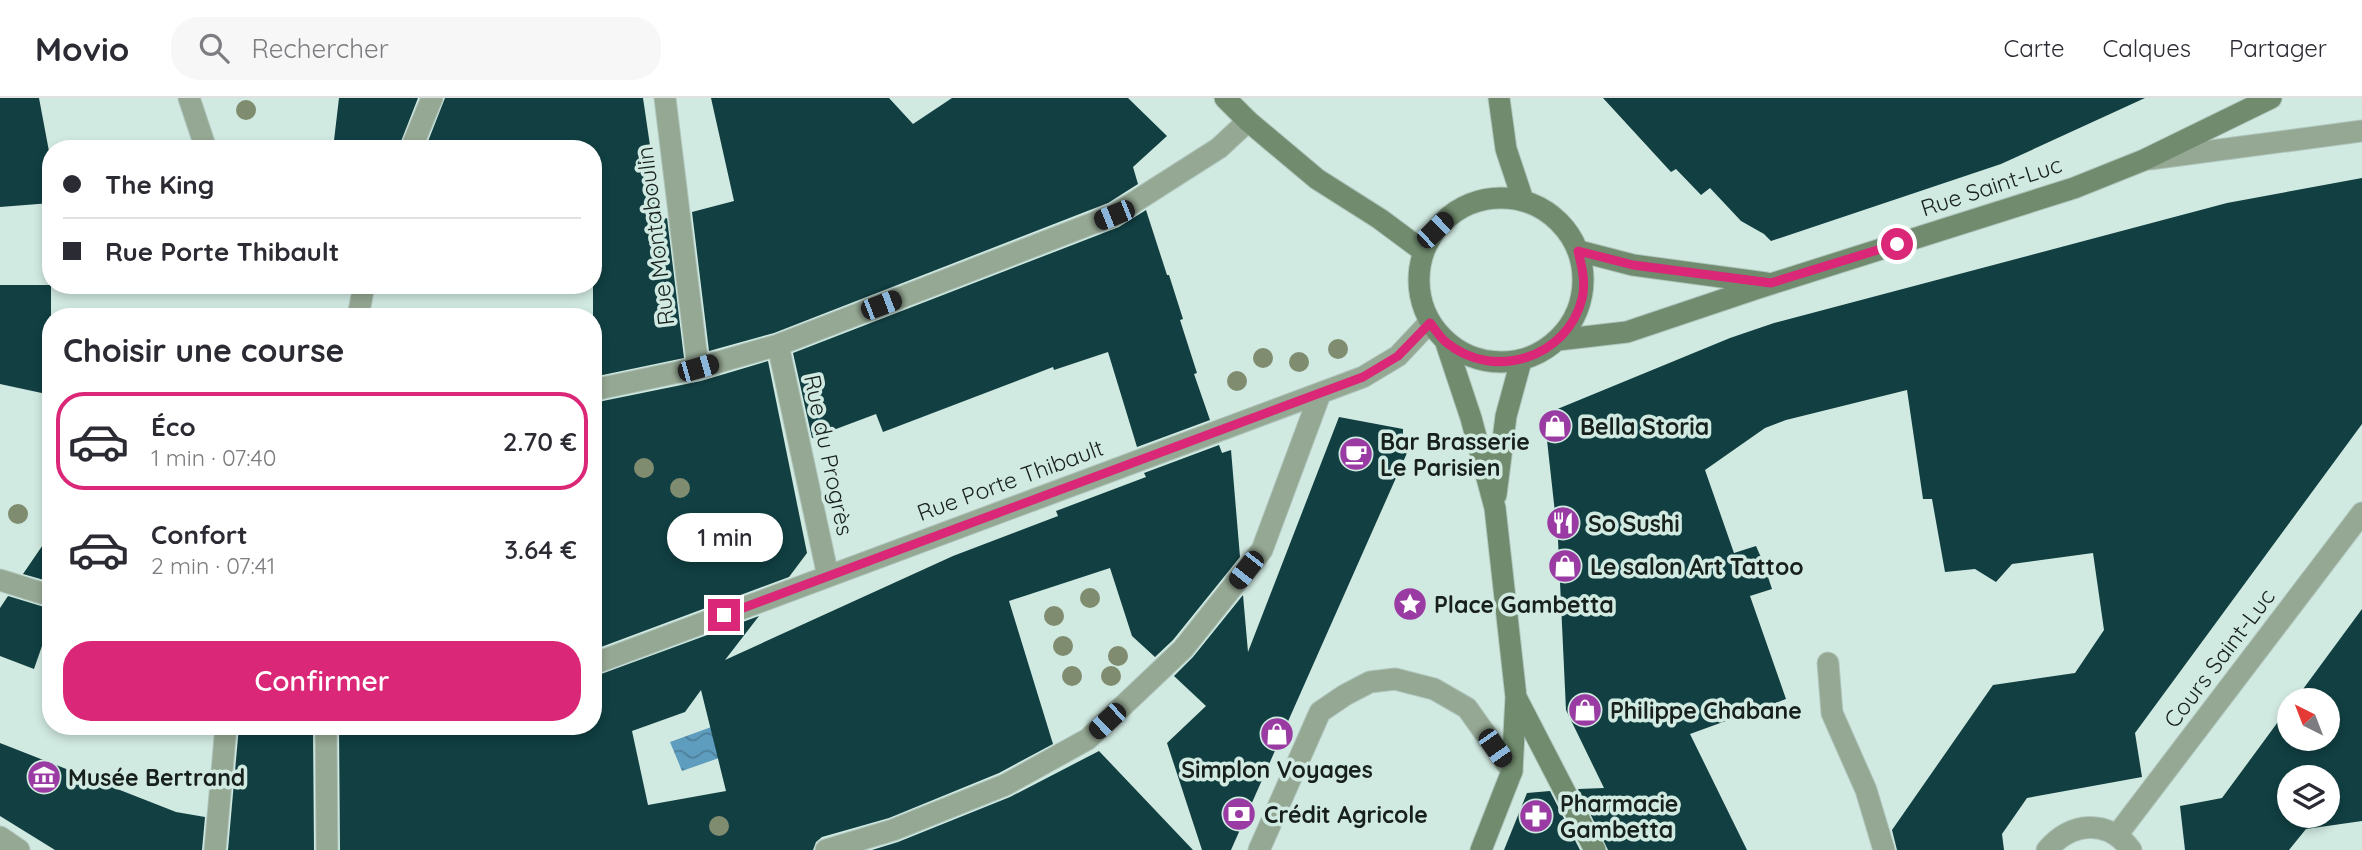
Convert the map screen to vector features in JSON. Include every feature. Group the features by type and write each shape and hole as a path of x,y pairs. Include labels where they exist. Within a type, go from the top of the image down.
{"main road":[{"path":"1225,98 1317,179 1380,219 1423,251"},
{"path":"1499,98 1506,149 1523,200"},
{"name":"Rue Saint-Luc","path":"1558,340 1627,332 1771,283 2074,188 2144,160 2271,98"},
{"path":"1499,197 1523,200 1547,211 1566,228 1578,251 1584,274 1582,299 1573,321 1558,340 1541,353 1521,361 1494,362 1469,357 1446,343 1430,323 1420,299 1418,275 1423,251 1435,230 1453,213 1475,202 1499,197"},
{"name":"Rue Saint-Luc","path":"1578,251 1633,265 1771,283"},
{"path":"1446,343 1471,418 1495,508 1516,697 1512,771 1482,850"},
{"path":"1495,508 1506,416 1521,361"},
{"path":"1516,697 1595,850"}],"street":[{"path":"189,98 203,140"},
{"path":"415,140 432,98"},
{"name":"Rue Montaboulin","path":"665,98 698,368"},
{"path":"602,388 698,368 778,345 1114,215 1219,148 1248,121"},
{"name":"Rue Saint-Luc","path":"2144,160 2362,131"},
{"name":"Rue Porte Thibault","path":"602,661 1363,377 1398,356 1430,323"},
{"name":"Rue du Progrès","path":"778,345 828,576"},
{"path":"826,850 893,830 1005,785 1088,739 1183,649 1262,550 1320,394"},
{"name":"Cours Saint-Luc","path":"2047,850 2069,831 2085,827 2102,829 2124,843 2362,513"},
{"path":"0,580 42,593"},
{"path":"1828,663 1832,713 1866,790 1885,850"},
{"path":"1259,850 1320,712 1370,682 1395,679 1434,689 1467,708 1512,771"},
{"path":"215,850 225,735"},
{"path":"326,735 327,850"},
{"path":"0,837 19,850"}],"water":[{"path":"714,726 739,751 682,771 670,742"}],"building":[{"path":"0,98 39,98 47,140 42,140 42,204 0,207"},
{"path":"339,98 418,98 402,140 334,140"},
{"path":"445,98 643,98 661,220 667,218 684,358 602,375 602,308 593,308 593,294 602,294 602,140 429,140"},
{"path":"711,98 889,98 913,124 952,98 1128,98 1167,136 1133,167 1138,184 1108,203 774,333 709,351 692,212 734,201"},
{"path":"1603,98 2145,98 2001,164 1771,241 1741,221 1710,188 1701,195 1676,169 1671,172"},
{"path":"2362,178 2362,424 2135,733 2142,777 2027,798 2002,834 2004,850 1897,850 1892,830 1993,685 2075,673 2104,630 2093,553 2012,564 1996,582 1975,569 1945,572 1932,499 1923,499 1907,390 1786,420 1765,428 1705,470 1734,553 1756,546 1763,562 1772,589 1750,596 1786,699 1690,734 1747,850 1608,850 1578,789 1604,788 1566,710 1558,540 1546,431 1555,410 1730,338 1774,323 2227,203"},
{"path":"1146,210 1183,319 1180,320 1197,373 1194,374 1210,420 1137,447 1108,352 1054,370 1053,367 883,432 876,414 812,438 793,353 1119,227"},
{"path":"0,285 42,285 42,294 51,294 51,308 42,308 42,393 0,384"},
{"path":"768,361 807,553 789,577 602,647 602,401 701,381"},
{"path":"1339,417 1403,429 1407,453 1231,850 1202,850 1167,743 1206,706 1174,676 1193,657 1243,595 1248,652"},
{"path":"1219,445 1222,453 1231,450 1240,557 1173,640 1155,657 1132,636 1110,568 1009,601 1053,744 999,773 889,818 822,837 813,850 340,850 339,735 602,735 602,674 759,616 725,660 953,556 1058,516 1056,511 1146,477 1144,473","holes":["701,690 726,791 648,805 632,731 685,712"]},
{"path":"42,546 42,579 23,574"},
{"path":"8,596 42,606 42,646 34,669 0,656 0,608"},
{"path":"2362,609 2362,821 2340,824 2340,765 2277,765 2277,828 2313,828 2306,829 2289,850 2185,850 2180,806 2222,798 2277,723 2277,751 2340,751 2340,688 2304,688"},
{"path":"238,735 313,735 314,850 228,850"},
{"name":"Musée Bertrand","path":"0,743 176,812 205,817 202,850 55,850 0,816"},
{"path":"1099,751 1193,850 872,850 1010,797"},
{"path":"1550,791 1580,850 1504,850 1527,793"}],"place":[{"name":"Bella Storia","path":"1555,426"},
{"name":"Bar Brasserie Le Parisien","path":"1356,454"},
{"name":"So Sushi","path":"1563,523"},
{"name":"Le salon Art Tattoo","path":"1565,566"},
{"name":"Place Gambetta","path":"1410,604"},
{"name":"Philippe Chabane","path":"1585,710"},
{"name":"Simplon Voyages","path":"1277,734"},
{"name":"Musée Bertrand","path":"44,777"},
{"name":"Crédit Agricole","path":"1239,814"},
{"name":"Pharmacie Gambetta","path":"1536,816"}],"route":[{"path":"724,615 1363,377 1398,356 1430,323 1446,343 1469,357 1494,362 1521,361 1541,353 1558,340 1573,321 1582,299 1584,274 1578,251 1633,265 1771,283 1897,244"}]}
